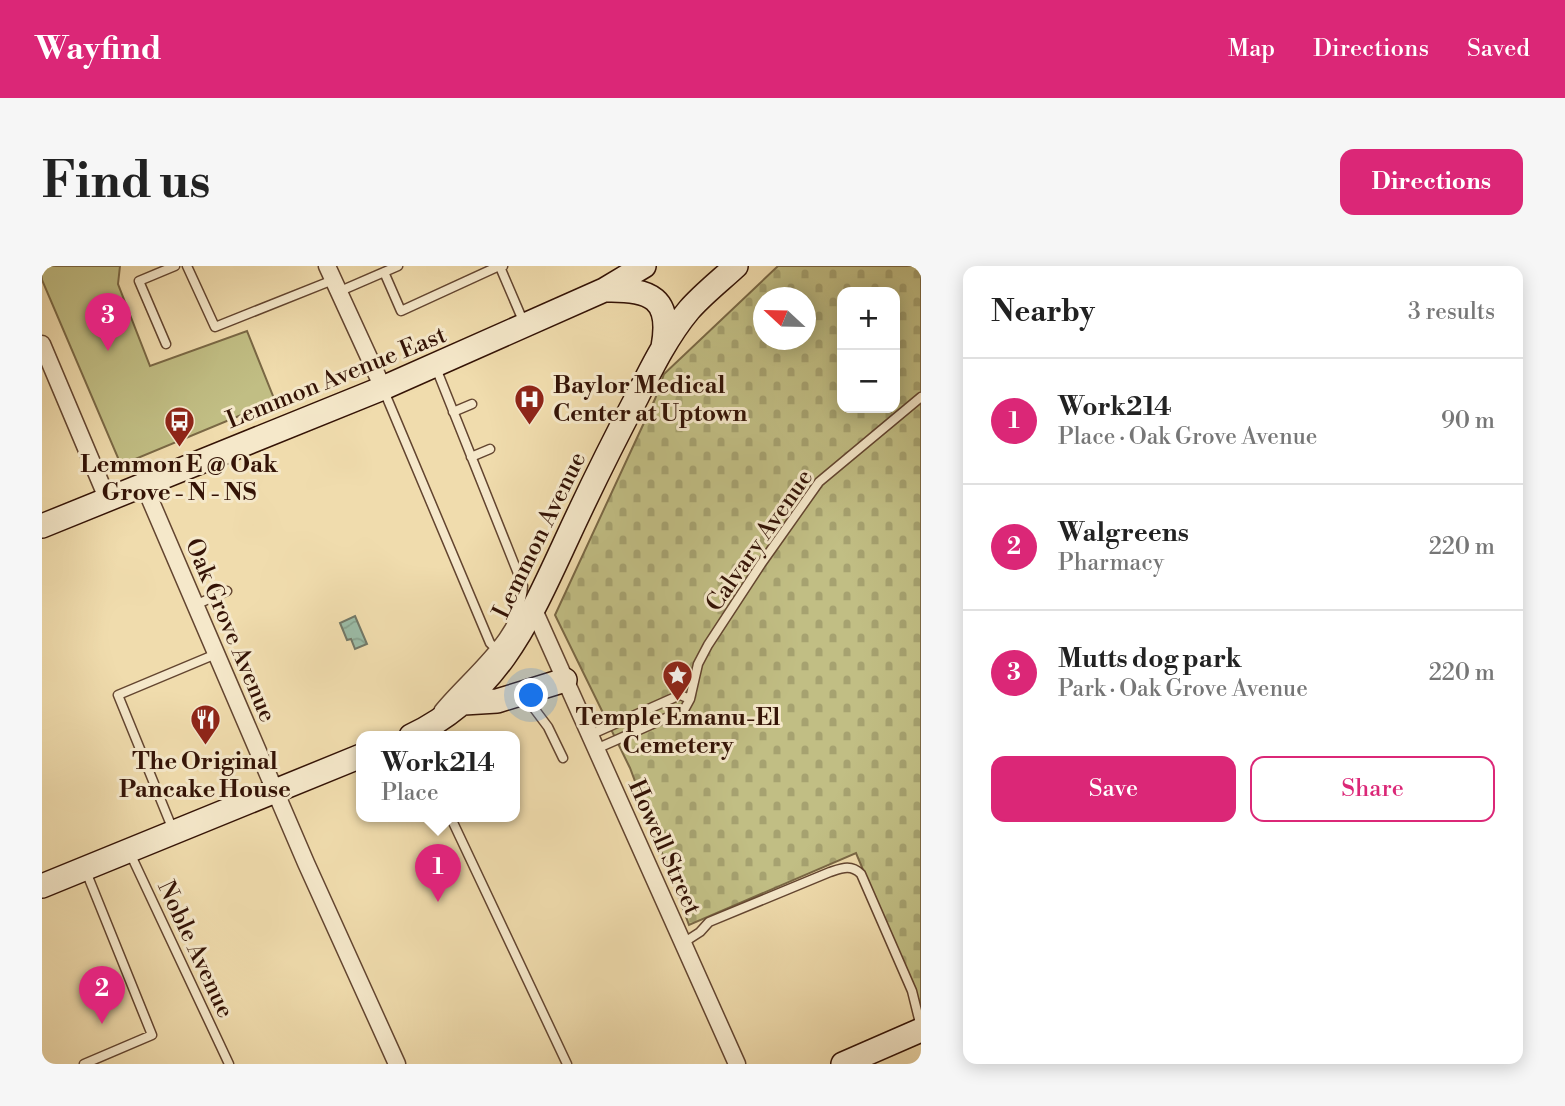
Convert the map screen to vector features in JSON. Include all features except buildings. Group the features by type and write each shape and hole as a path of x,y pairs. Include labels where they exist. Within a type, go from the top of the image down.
{"main road":[{"name":"Lemmon Avenue East","path":"42,526 435,366 604,290 644,266"},
{"name":"Lemmon Avenue","path":"420,731 464,703 504,659 534,610 609,449 662,353 691,308 736,266"},
{"path":"604,290 638,290 653,297 660,304 666,323 662,353"},
{"path":"464,703 497,701 565,680"},
{"path":"42,886 356,758"},
{"path":"843,1064 921,1029"}],"street":[{"path":"332,279 383,388"},
{"path":"42,344 46,366 107,498"},
{"name":"Oak Grove Avenue","path":"143,483 397,1064"},
{"name":"Howell Street","path":"534,610 737,1064"}],"lane":[{"path":"166,344 139,281 175,266"},
{"path":"187,266 215,327 332,279 384,272 398,266"},
{"path":"384,272 401,311 501,266 525,326"},
{"path":"418,731 495,648 519,606 523,586 435,366"},
{"path":"383,388 490,643 495,648"},
{"name":"Calvary Avenue","path":"690,699 698,664 708,645 761,564 820,482 921,397"},
{"path":"453,412 472,404"},
{"path":"471,457 489,449"},
{"path":"195,605 227,591"},
{"path":"174,832 118,695 216,654"},
{"path":"531,690 533,707 548,727 563,758"},
{"path":"680,695 690,699 684,710 593,742 680,695"},
{"path":"453,822 567,1064"},
{"name":"Noble Avenue","path":"128,851 229,1064"},
{"path":"683,943 700,932 709,922 846,866 857,869 912,991 921,1029"},
{"path":"83,1064 152,1035 85,869"}],"green space":[{"path":"42,266 120,266 118,284 150,366 247,331 275,401 121,465 42,280"},
{"name":"Temple Emanu-El Cemetery","path":"778,266 921,266 921,1007 856,853 689,925 630,768 555,615 655,399 664,374 753,290 753,350 816,350 816,287 756,287"}],"water":[{"path":"355,616 367,644 355,649 351,639 347,640 340,623"}],"place":[{"name":"Mutts dog park","path":"108,351"},
{"name":"Baylor Medical Center at Uptown","path":"530,426"},
{"name":"Lemmon E @ Oak Grove - N - NS","path":"179,449"},
{"name":"Temple Emanu-El Cemetery","path":"678,702"},
{"name":"The Original Pancake House","path":"205,746"},
{"name":"Work214","path":"438,902"},
{"name":"Walgreens","path":"102,1024"}]}
